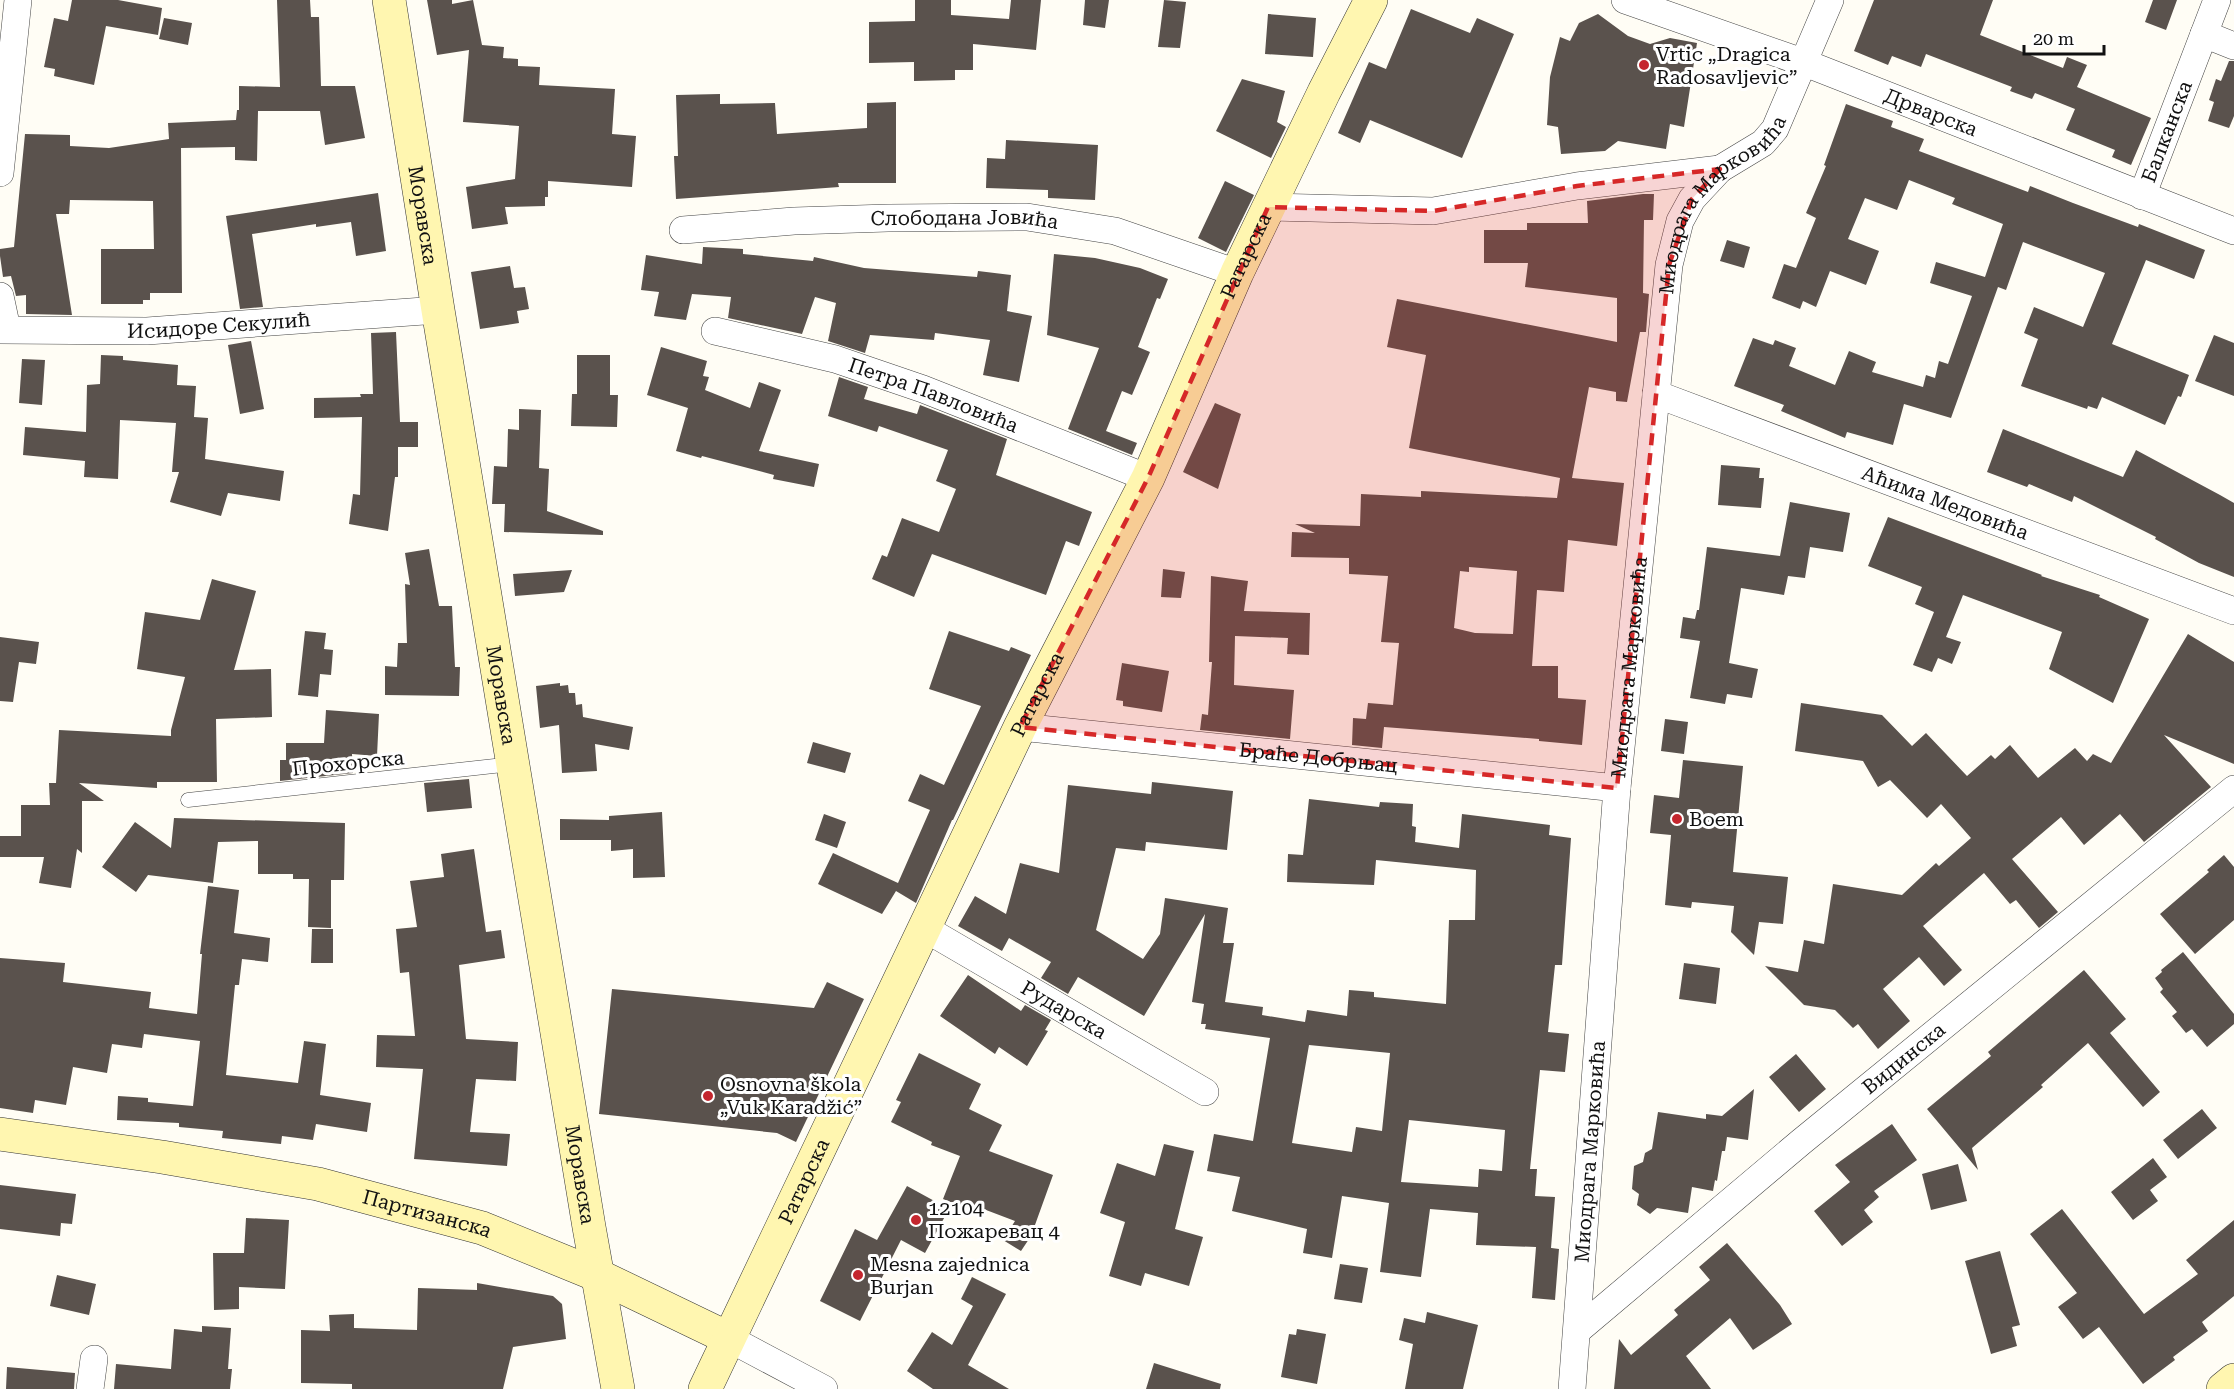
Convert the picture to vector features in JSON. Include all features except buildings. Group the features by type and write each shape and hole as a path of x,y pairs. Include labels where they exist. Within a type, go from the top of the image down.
{"street":[{"path":"0,173 18,0"},
{"name":"Моравска","path":"389,0 512,764 618,1389"},
{"name":"Ратарска","path":"705,1389 1020,727 1148,478 1237,273 1371,0"},
{"name":"Дрварска","path":"1625,0 1804,63 2234,231"},
{"name":"Миодрага Марковића","path":"1572,1389 1617,788 1669,265 1680,221 1692,199 1720,170 1763,143 1775,129 1830,0"},
{"name":"Балканска","path":"2142,196 2217,0"},
{"path":"2204,34 2234,46"},
{"path":"1268,207 1433,211 1622,179 1720,170"},
{"path":"1658,177 1675,198 1680,221"},
{"name":"Слободана Јовића","path":"683,230 888,218 1000,216 1027,218 1115,231 1237,273"},
{"path":"0,296 4,329"},
{"name":"Исидоре Секулић","path":"4,329 147,331 438,310"},
{"name":"Петра Павловића","path":"715,331 835,359 923,389 1148,478"},
{"name":"Аћима Медовића","path":"1656,394 2234,611"},
{"name":"Браће Добрњац","path":"1020,727 1617,788"},
{"name":"Видинска","path":"1578,1330 1801,1142 2234,789"},
{"name":"Рударска","path":"924,928 1205,1092"},
{"name":"Партизанска","path":"0,1134 162,1157 318,1184 482,1228 597,1275 728,1338 825,1389"},
{"path":"90,1389 93,1359"},
{"path":"2223,1389 2234,1380"}],"lane":[{"name":"Прохорска","path":"188,800 512,764"}],"highlighted area":[{"path":"1720,169 1692,199 1669,265 1617,788 1020,727 1148,478 1268,207 1433,211 1577,186"}],"place":[{"name":"Vrtic „Dragica Radosavljevic”","path":"1644,65"},
{"name":"Boem","path":"1677,819"},
{"name":"Osnovna škola „Vuk Karadžić”","path":"708,1096"},
{"name":"12104 Пожаревац 4","path":"916,1220"},
{"name":"Mesna zajednica Burjan","path":"858,1275"}]}
